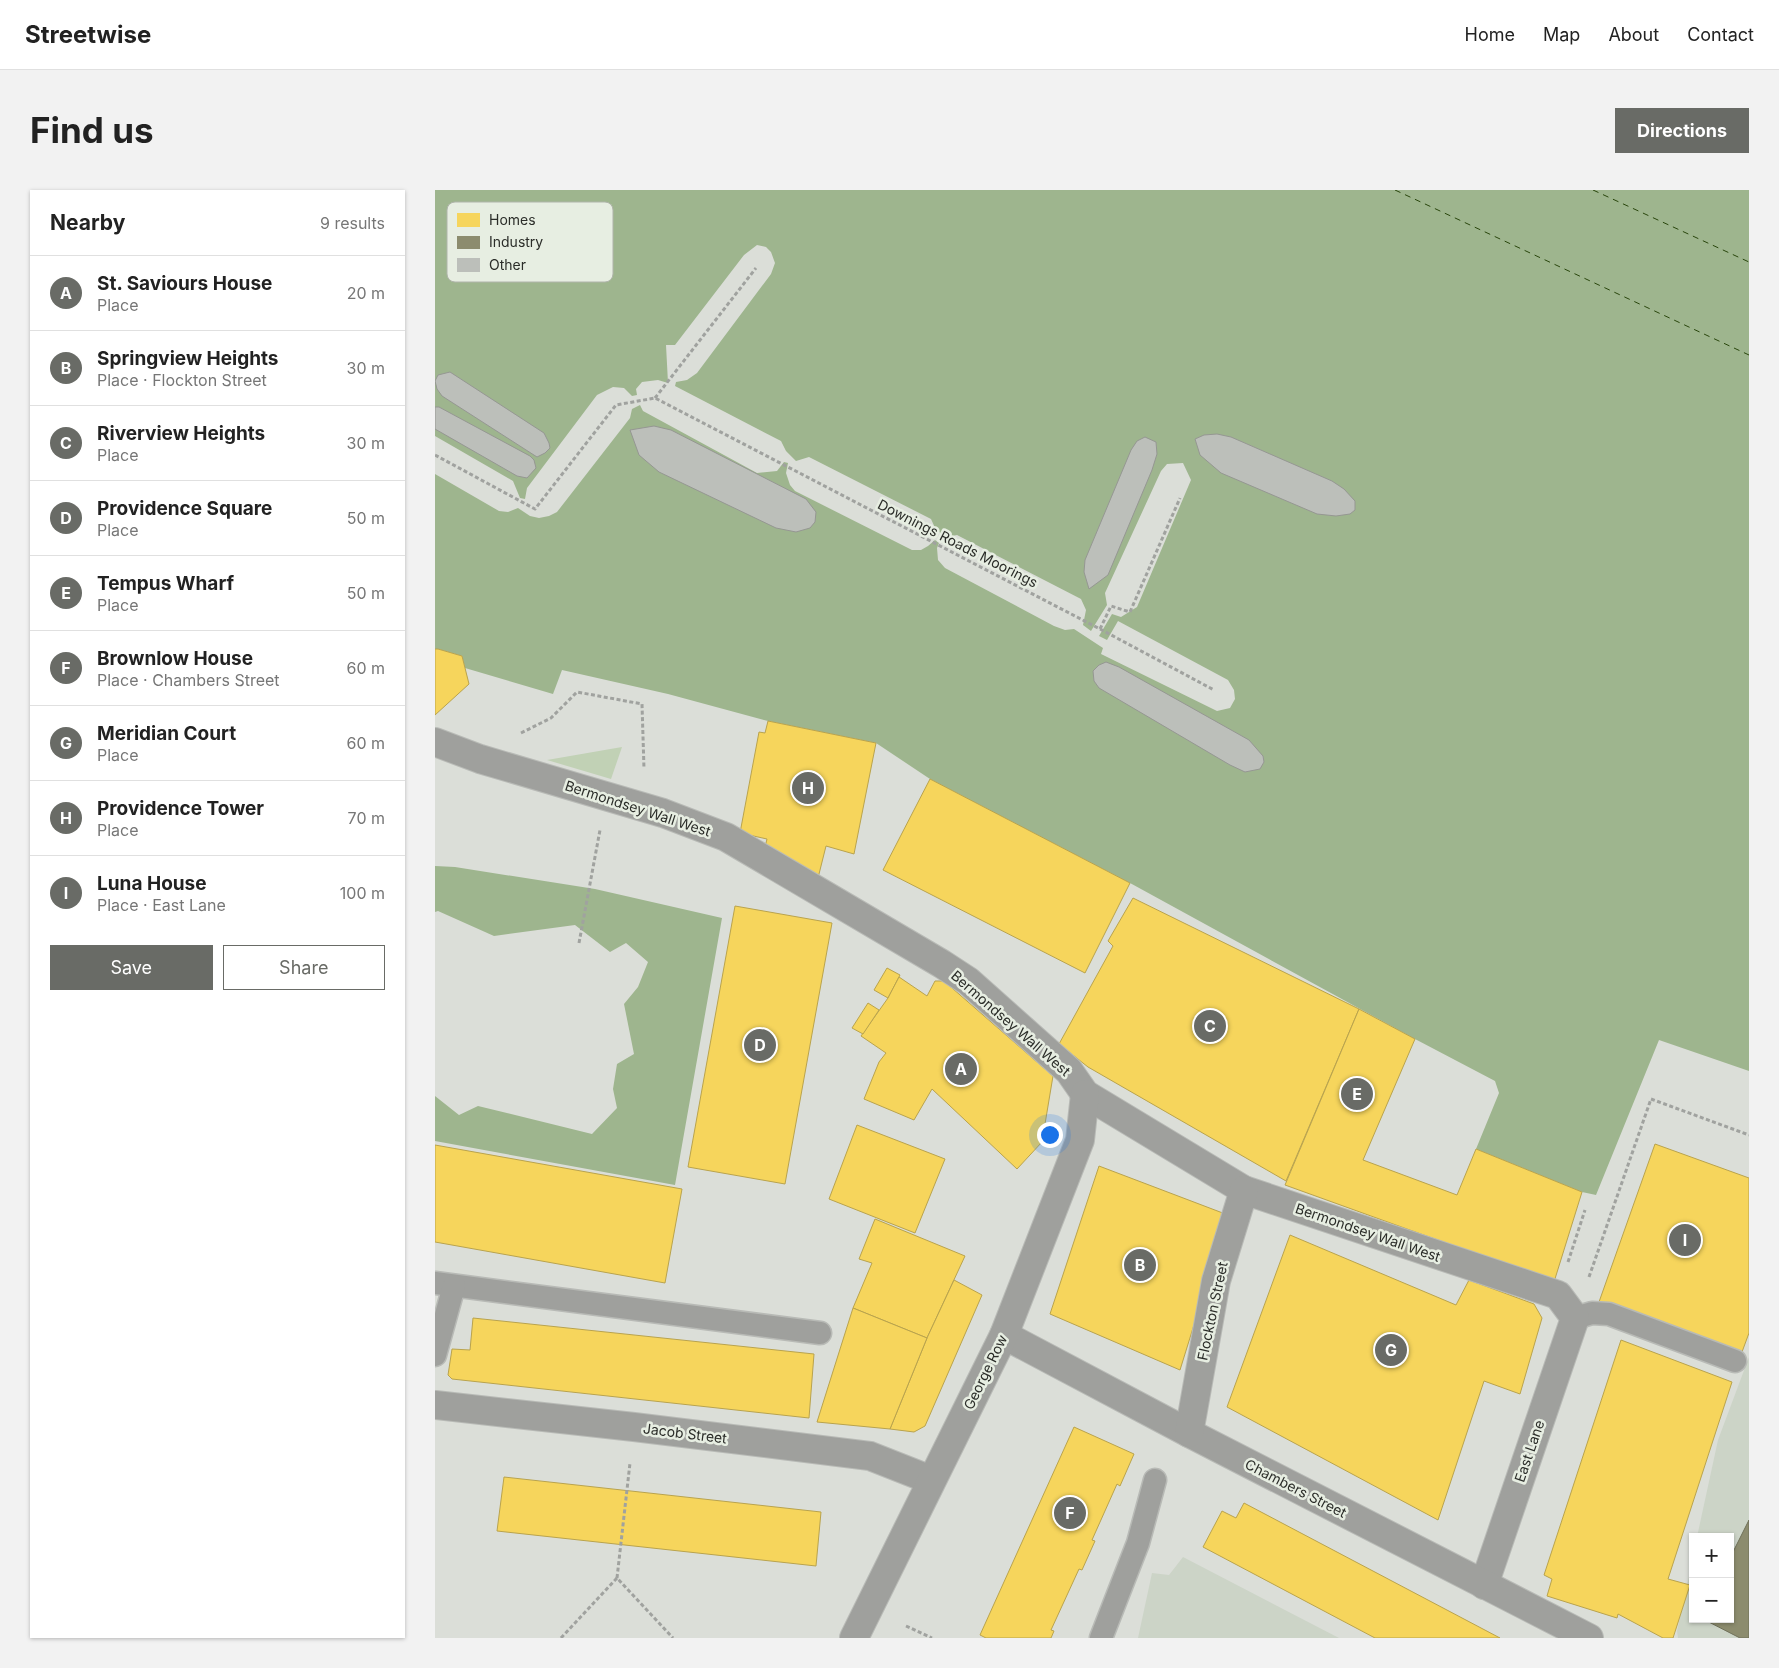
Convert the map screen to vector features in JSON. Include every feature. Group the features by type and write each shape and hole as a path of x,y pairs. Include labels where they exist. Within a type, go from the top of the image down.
{"street":[{"name":"Bermondsey Wall West","path":"435,742 480,759 663,813 726,837 968,981 1069,1071 1085,1094 1244,1190 1558,1295 1575,1318"},
{"name":"George Row","path":"854,1638 1004,1335 1080,1140 1085,1094"},
{"name":"Flockton Street","path":"1189,1433 1216,1281 1244,1190"},
{"name":"East Lane","path":"1484,1584 1575,1318"},
{"name":"Chambers Street","path":"1004,1335 1189,1433 1589,1638"},
{"name":"Jacob Street","path":"435,1405 870,1456 931,1480"}],"lane":[{"path":"435,1355 444,1285 819,1334"},
{"path":"1575,1318 1592,1313 1609,1314 1735,1361"},
{"path":"1101,1638 1138,1543 1155,1480"}],"path":[{"path":"435,455 535,510 616,405 655,398 756,268"},
{"name":"Downings Roads Moorings","path":"655,398 1214,690"},
{"path":"1100,629 1111,606 1130,612 1180,498"},
{"path":"520,734 551,718 577,692 642,704 644,770"},
{"path":"579,943 592,872"},
{"path":"1575,1318 1651,1099 1749,1135"},
{"path":"1573,1247 1585,1210"},
{"path":"561,1638 617,1578 631,1455"},
{"path":"617,1578 673,1638"},
{"path":"906,1626 932,1638"}],"shaded area":[{"path":"435,190 1749,190 1749,1071 1659,1040 1596,1195 1582,1192 1476,1149 1499,1093 1495,1081 1130,883 930,779 876,743 768,721 668,694 562,670 553,694 465,668 462,656 435,649"},
{"path":"622,747 611,779 547,760"},
{"path":"435,866 455,867 595,889 722,918 675,1185 435,1141 435,1096 459,1115 478,1106 592,1134 617,1108 613,1089 617,1064 634,1054 624,1004 638,987 648,962 626,943 610,952 575,925 494,936 438,911 435,912"},
{"path":"1749,1357 1749,1638 1678,1638 1677,1631 1689,1576 1689,1623 1734,1623 1734,1533 1698,1533 1718,1440"},
{"path":"1183,1557 1339,1638 1138,1638 1152,1573 1169,1575"}],"pier":[{"path":"757,245 766,247 771,252 775,263 771,274 697,373 687,380 676,382 675,386 781,441 786,451 796,461 809,457 931,519 936,530 947,537 957,535 1081,599 1086,610 1083,625 1091,631 1107,605 1105,593 1161,471 1167,464 1183,463 1191,480 1137,607 1121,617 1112,614 1099,636 1107,640 1118,621 1228,680 1234,690 1235,699 1230,708 1217,711 1101,654 1103,648 1074,629 1065,630 1054,626 945,568 938,560 937,548 939,543 935,540 921,550 912,550 795,491 790,485 786,473 788,463 784,462 777,471 757,473 643,411 640,405 632,409 630,418 557,512 549,516 539,518 530,516 518,508 508,512 499,511 435,474 435,436 513,481 520,498 525,499 527,488 597,395 613,387 624,388 632,396 637,395 636,389 642,382 658,380 668,383 666,345 675,345 744,255"}],"building: Homes":[{"path":"435,649 462,656 469,684 435,715"},
{"path":"768,721 876,743 854,854 826,846 818,878 765,847 767,839 740,833 759,732 765,733"},
{"path":"930,779 1130,883 1085,973 883,870"},
{"path":"1133,898 1359,1009 1286,1181 1088,1067 1059,1044 1113,946 1108,941"},
{"path":"735,906 832,923 785,1184 688,1167"},
{"path":"887,968 900,975 888,998 874,990"},
{"path":"899,977 927,996 935,981 944,981 1053,1076 1042,1142 1017,1169 932,1089 914,1120 864,1099 879,1062 886,1053 861,1036 888,998"},
{"path":"868,1003 879,1010 863,1034 852,1028"},
{"path":"1359,1009 1415,1039 1363,1160 1457,1195 1476,1149 1582,1192 1554,1282 1285,1185"},
{"path":"857,1125 945,1159 915,1233 829,1199"},
{"path":"1655,1144 1749,1178 1749,1333 1742,1352 1599,1302"},
{"path":"435,1145 682,1189 665,1283 435,1242"},
{"path":"1099,1166 1228,1215 1180,1370 1050,1314"},
{"path":"875,1219 965,1256 927,1338 853,1308 872,1263 859,1259"},
{"path":"1290,1235 1456,1305 1469,1280 1534,1304 1542,1318 1520,1394 1484,1381 1438,1520 1227,1407"},
{"path":"954,1280 982,1295 925,1426 914,1432 890,1429 927,1338"},
{"path":"853,1308 927,1338 890,1429 817,1422"},
{"path":"473,1318 814,1354 809,1418 452,1379 448,1375 452,1349 470,1350"},
{"path":"1621,1340 1732,1382 1668,1579 1689,1585 1673,1638 1663,1638 1618,1614 1617,1618 1547,1596 1552,1579 1544,1575"},
{"path":"1074,1427 1134,1454 1120,1486 1117,1484 1092,1540 1095,1541 1082,1570 1079,1569 1051,1630 1054,1631 1051,1638 986,1638 980,1635"},
{"path":"504,1477 821,1512 816,1566 497,1531"},
{"path":"1244,1503 1500,1638 1375,1638 1203,1547 1222,1511 1236,1518"}],"building: Industry":[{"path":"1749,1520 1749,1638 1740,1638 1711,1623 1734,1623 1734,1550"}],"building: Other":[{"path":"450,372 544,433 550,448 537,457 442,396 437,389 435,381 438,375"},
{"path":"435,407 439,407 530,456 534,460 536,468 527,478 517,476 435,429"},
{"path":"654,426 671,430 806,499 816,512 815,522 810,528 796,532 776,528 659,472 639,455 630,430"},
{"path":"1217,434 1231,437 1332,481 1344,489 1355,501 1355,510 1350,514 1336,516 1317,514 1221,473 1200,455 1195,439 1204,435"},
{"path":"1145,437 1156,442 1157,454 1152,470 1108,575 1089,589 1084,572 1085,560 1131,450 1137,441"},
{"path":"1106,662 1119,667 1249,740 1263,756 1264,762 1260,769 1245,772 1230,765 1099,688 1094,681 1093,671 1099,665"}],"ferry route":[{"path":"1395,190 1749,355"},
{"path":"1593,190 1749,262"}],"place":[{"name":"Providence Tower","path":"808,788"},
{"name":"Riverview Heights","path":"1210,1026"},
{"name":"Providence Square","path":"760,1045"},
{"name":"St. Saviours House","path":"961,1069"},
{"name":"Tempus Wharf","path":"1357,1094"},
{"name":"Luna House","path":"1685,1240"},
{"name":"Springview Heights","path":"1140,1265"},
{"name":"Meridian Court","path":"1391,1350"},
{"name":"Brownlow House","path":"1070,1513"}]}
